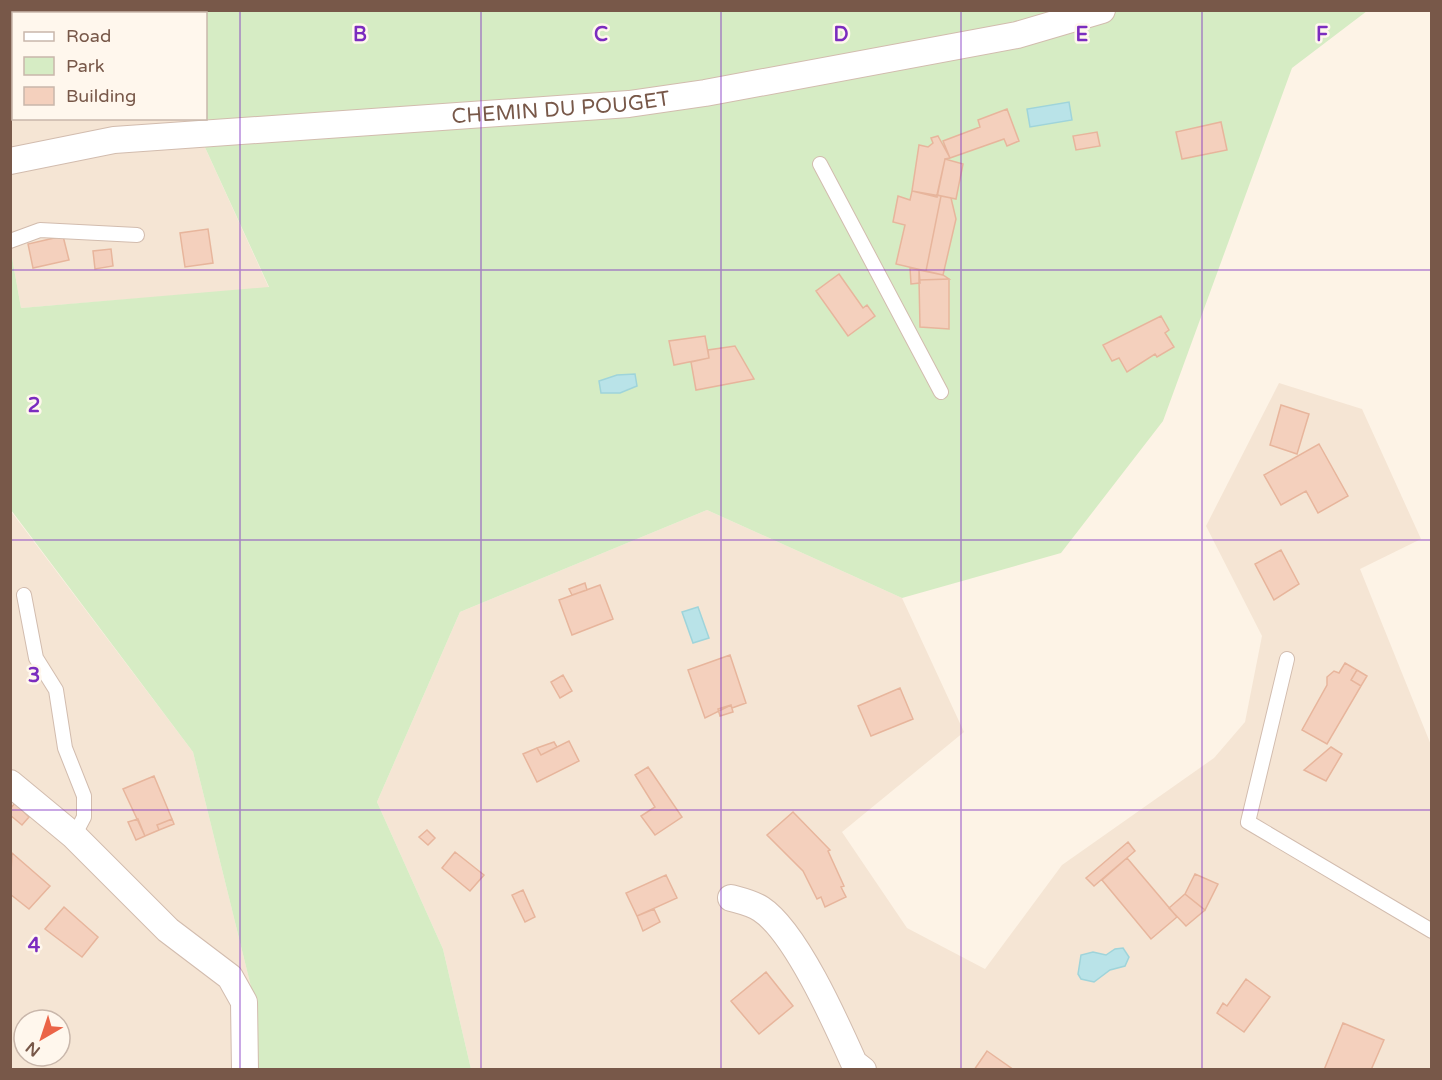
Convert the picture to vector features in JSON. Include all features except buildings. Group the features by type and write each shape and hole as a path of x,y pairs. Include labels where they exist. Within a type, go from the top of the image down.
{"street":[{"name":"CHEMIN DU POUGET","path":"10,161 114,140 629,104 705,93 1017,36 1102,10"},
{"path":"10,783 74,836 168,930 230,977 244,1002 245,1070"},
{"path":"731,898 747,902 771,917 824,997 854,1063 863,1070"}],"lane":[{"path":"820,164 942,392"},
{"path":"10,241 40,230 137,235"},
{"path":"24,595 36,658 56,690 65,748 84,796 84,817 74,836"},
{"path":"1287,659 1248,822 1431,931"}],"shaded area":[{"path":"10,11 143,11 12,12 12,120 192,120 269,288 21,308 10,246"},
{"path":"1279,383 1362,409 1421,539 1360,569 1431,745 1431,1069 471,1069 443,949 377,802 460,612 707,510 902,598 964,732 842,832 907,928 985,969 1062,865 1214,758 1245,722 1262,636 1206,526"},
{"path":"10,510 193,752 256,1007 258,1069 11,1069"}],"green space":[{"path":"1367,11 1292,68 1163,421 1061,553 902,598 707,510 460,612 377,802 443,949 471,1069 258,1069 256,1007 193,752 11,510 10,246 21,308 269,287 192,120 207,120 207,12 144,12"}],"water":[{"path":"1069,102 1072,120 1030,127 1027,109"},
{"path":"635,374 637,386 620,393 601,393 599,381 617,375"},
{"path":"698,607 709,638 693,643 682,612"},
{"path":"1123,948 1129,957 1125,966 1110,970 1094,982 1081,979 1078,974 1081,955 1093,952 1106,955 1115,949"}]}
